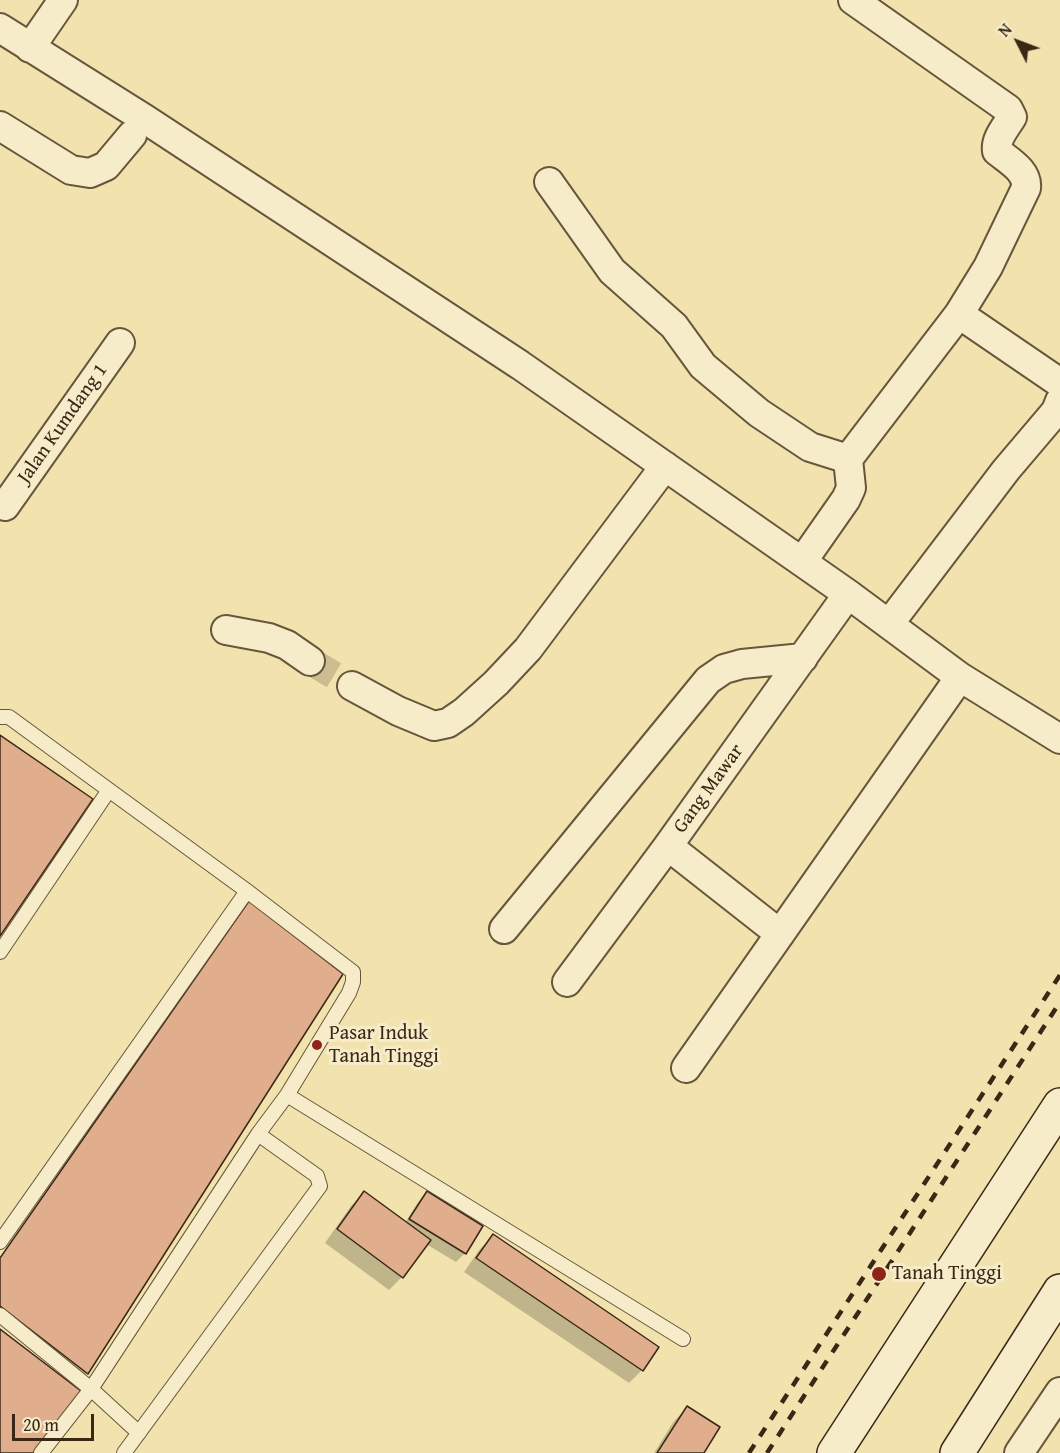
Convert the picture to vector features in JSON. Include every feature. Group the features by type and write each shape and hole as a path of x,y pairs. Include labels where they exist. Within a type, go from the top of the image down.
{"main road":[{"path":"834,1453 1060,1105"},
{"path":"957,1453 1060,1291"}],"street":[{"path":"30,48 63,0"},
{"path":"802,562 849,494 851,488 848,459 959,314 988,267 1026,188 1027,180 1023,173 997,151 997,142 1012,117 1008,109 853,0"},
{"path":"0,28 145,119 520,364 848,594 960,677 1060,738"},
{"path":"0,126 71,170 90,173 106,166 132,135"},
{"path":"549,182 612,271 674,326 703,366 759,413 810,447 848,459"},
{"path":"959,314 1060,383"},
{"name":"Jalan Kumdang 1","path":"2,507 120,343"},
{"path":"889,624 1006,470 1056,411 1060,401"},
{"path":"352,686 398,711 434,726 448,723 464,712 528,649 665,466"},
{"name":"Gang Mawar","path":"567,982 668,846 848,594"},
{"path":"226,630 287,645 310,661"},
{"path":"504,929 708,680 724,669 742,664 803,658"},
{"path":"686,1068 960,677"},
{"path":"668,846 780,934"},
{"path":"1019,1453 1060,1392"}],"lane":[{"path":"0,717 9,717 247,891 353,972 353,982 349,993 287,1095 258,1134 91,1389 41,1453"},
{"path":"0,952 110,790"},
{"path":"0,1242 247,891"},
{"path":"287,1095 683,1339"},
{"path":"124,1453 320,1186 317,1176 258,1134"},
{"path":"0,1315 91,1389 139,1433"}],"building":[{"path":"0,735 93,799 0,936"},
{"path":"249,901 343,974 88,1374 0,1306 0,1258"},
{"path":"364,1191 431,1240 403,1278 337,1229"},
{"path":"427,1191 483,1226 466,1254 409,1219"},
{"path":"493,1234 659,1347 643,1371 476,1258"},
{"path":"0,1329 81,1391 33,1453 0,1453"},
{"path":"687,1406 720,1427 704,1453 657,1453"}],"tunnel":[{"path":"310,661 352,686"}],"railway":[{"path":"749,1453 1060,975"},
{"path":"767,1453 1060,1002"}],"place":[{"name":"Pasar Induk Tanah Tinggi","path":"317,1045"},
{"name":"Tanah Tinggi","path":"879,1274"}]}
